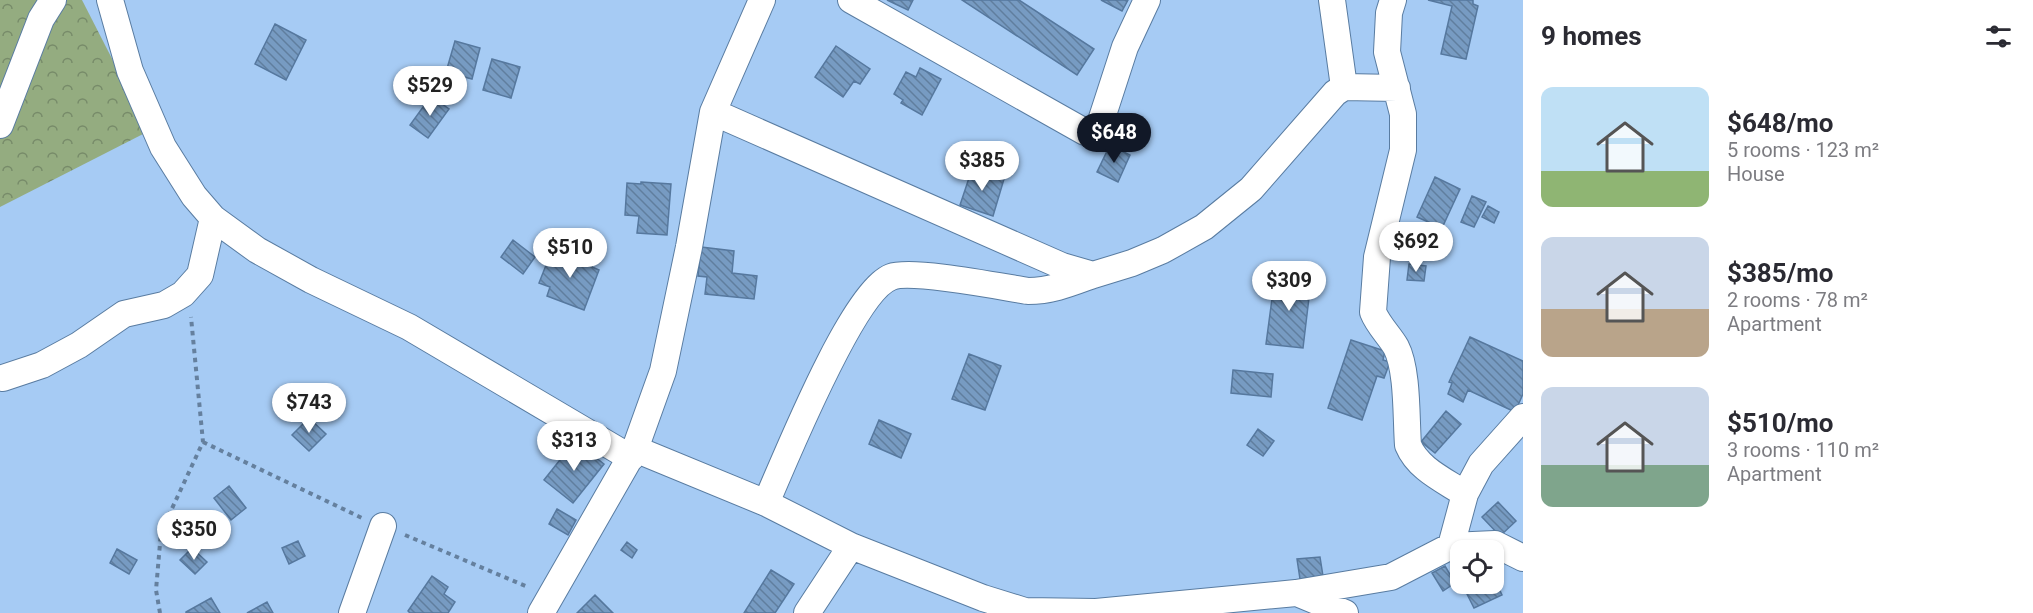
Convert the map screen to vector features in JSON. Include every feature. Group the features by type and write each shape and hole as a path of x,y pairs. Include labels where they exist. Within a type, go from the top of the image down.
{"street":[{"path":"0,124 41,19 53,0"},
{"path":"110,0 130,71 163,147 194,196 213,218 257,250 311,280 409,327 633,453 766,503 851,546 983,598 1025,611 1096,612 1296,593 1391,577 1450,547"},
{"path":"541,613 633,453 663,371 713,112 762,0"},
{"path":"851,0 1085,132 1094,131 1100,124 1125,47 1147,0"},
{"path":"1332,0 1344,87"},
{"path":"1393,0 1389,13 1387,52 1403,114 1402,150 1377,257 1372,312 1396,347 1402,363 1408,445 1413,457 1425,468 1465,494"},
{"path":"766,503 825,370 860,309 876,288 892,276 919,275 1028,291 1043,291 1060,288 1093,274 1132,263 1204,227 1251,189 1335,93 1344,87 1397,88"},
{"path":"713,112 1062,266 1093,274"},
{"path":"1,376 42,365 79,345 124,314 164,304 183,294 200,275 213,218"},
{"path":"1453,540 1465,494 1481,464 1523,417"},
{"path":"352,613 383,526"},
{"path":"807,613 851,546"},
{"path":"1504,548 1523,558"},
{"path":"1296,593 1345,613"}],"path":[{"path":"160,613 156,590 160,532 203,442 191,318 200,275"}],"green space":[{"path":"0,0 82,0 149,131 0,207"}],"building":[{"path":"887,0 913,0 908,10"},
{"path":"962,0 1019,0 1094,49 1077,75"},
{"path":"1101,0 1128,0 1122,11"},
{"path":"1428,0 1473,0 1473,4 1478,6 1466,59 1441,54 1452,6"},
{"path":"275,24 306,40 286,80 255,64"},
{"path":"455,41 480,48 472,79 446,72"},
{"path":"836,46 870,69 860,84 854,81 843,97 815,77"},
{"path":"492,59 520,67 511,98 483,90"},
{"path":"920,68 941,79 922,115 901,103 903,100 894,94 906,72 916,77"},
{"path":"431,96 449,109 428,138 410,125"},
{"path":"1110,145 1130,155 1118,182 1097,172"},
{"path":"972,169 1004,179 993,216 960,205"},
{"path":"1435,177 1460,189 1442,228 1417,217"},
{"path":"641,182 671,184 667,235 637,233 639,216 625,215 627,183 641,184"},
{"path":"1472,196 1486,202 1474,227 1461,222"},
{"path":"1488,206 1499,212 1494,223 1482,217"},
{"path":"513,240 535,257 523,274 501,257"},
{"path":"701,247 734,251 732,273 757,276 754,299 705,294 707,277 698,276"},
{"path":"565,250 594,261 592,267 599,270 584,310 547,296 550,287 539,283 550,255 561,260"},
{"path":"1409,264 1426,266 1424,281 1407,280"},
{"path":"1275,276 1311,281 1303,348 1266,344"},
{"path":"1470,337 1523,361 1523,394 1515,412 1468,390 1463,402 1448,394 1452,383 1449,382"},
{"path":"1351,340 1385,351 1383,360 1390,362 1384,378 1377,376 1362,420 1328,408"},
{"path":"969,354 1001,366 985,410 952,399"},
{"path":"1233,370 1273,374 1271,397 1231,393"},
{"path":"1446,411 1461,424 1435,453 1421,442"},
{"path":"309,418 326,434 309,451 292,435"},
{"path":"879,420 911,434 901,458 869,444"},
{"path":"1258,429 1274,441 1263,456 1247,445"},
{"path":"575,441 604,464 573,503 544,480"},
{"path":"229,486 246,508 231,520 214,498"},
{"path":"1498,502 1516,521 1500,536 1482,517"},
{"path":"557,509 576,520 568,535 549,524"},
{"path":"298,541 305,556 289,564 282,548"},
{"path":"627,542 637,550 632,558 621,550"},
{"path":"192,548 207,562 195,574 180,560"},
{"path":"117,549 137,560 129,574 110,563"},
{"path":"1320,557 1323,576 1300,579 1297,559"},
{"path":"1445,566 1450,574 1450,586 1443,591 1432,573"},
{"path":"771,570 794,584 775,613 744,613"},
{"path":"432,576 448,587 444,594 455,602 448,613 410,613 408,611"},
{"path":"1467,594 1502,594 1502,595 1474,608"},
{"path":"595,595 613,613 577,613"},
{"path":"211,598 220,613 186,613 186,612"},
{"path":"267,602 273,613 247,613"}]}
